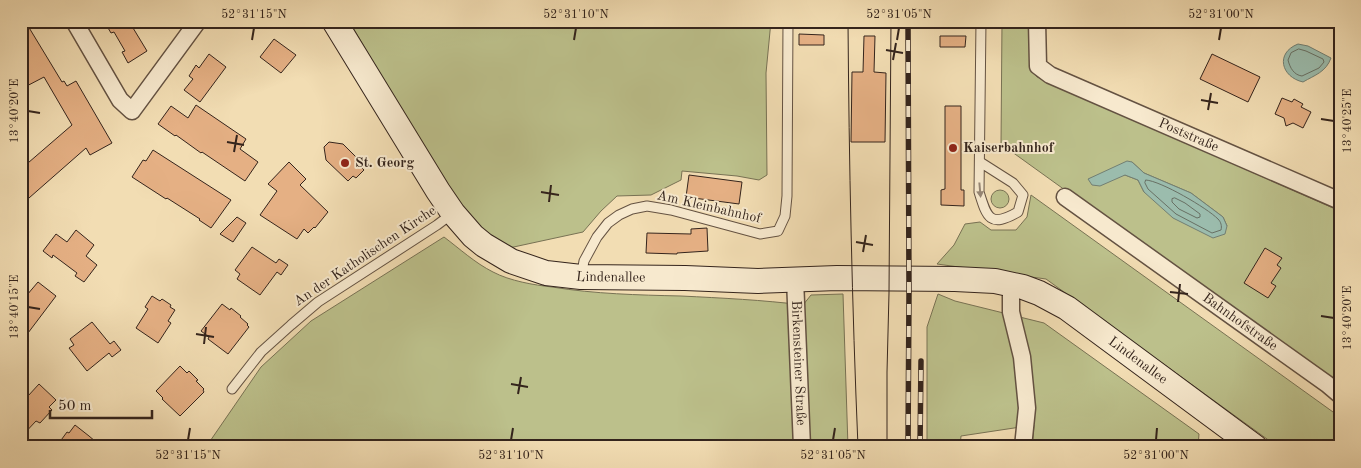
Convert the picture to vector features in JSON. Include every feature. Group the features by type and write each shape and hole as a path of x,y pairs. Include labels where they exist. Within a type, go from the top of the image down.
{"street":[{"path":"74,21 120,100 132,112 198,21"},
{"name":"Lindenallee","path":"334,21 438,191 454,213 473,236 511,261 546,273 581,277 758,280 956,279 995,281 1023,287 1067,308 1255,447"},
{"name":"Poststraße","path":"1037,21 1038,66 1050,75 1340,201"},
{"name":"Bahnhofstraße","path":"1065,198 1222,308 1340,395"},
{"name":"Birkensteiner Straße","path":"794,279 802,447"},
{"path":"1013,285 1011,312 1022,357 1027,408 1023,447"}],"lane":[{"name":"Am Kleinbahnhof","path":"581,277 584,261 596,237 608,223 632,209 647,206 671,210 760,234 778,232 784,216 787,196 788,21"},
{"path":"980,162 1013,183 1023,195 1018,212 1006,219 995,220 991,218 984,208 979,192 981,21"},
{"name":"An der Katholischen Kirche","path":"232,389 261,352 318,302 454,213"}],"green space":[{"path":"349,21 771,21 766,73 767,175 759,180 682,171 681,180 651,195 617,196 583,232 509,248 491,240 465,214 430,159"},
{"path":"1002,21 1031,21 1031,70 1037,77 1340,211 1340,388 1001,144","holes":["1132,162 1144,173 1191,193 1223,217 1227,226 1144,192 1138,180 1125,175 1089,179"]},
{"path":"1000,190 1006,193 1009,199 1006,205 1000,208 994,205 991,199 994,193"},
{"path":"1031,195 1340,417 1340,447 1278,447 1046,279 937,264 954,245 965,224 980,222 991,230 1016,230 1027,217"},
{"path":"444,237 493,272 530,284 600,293 727,298 803,305 811,295 843,294 848,447 206,447 261,367 311,321"},
{"path":"938,294 955,301 1044,323 1199,434 1198,447 1032,447 1034,425 961,436 960,447 927,447 927,327"}],"water":[{"path":"1298,44 1308,46 1331,58 1323,70 1303,82 1290,75 1284,64 1286,53"},
{"path":"1127,161 1132,162 1144,173 1191,193 1223,217 1227,226 1225,234 1213,238 1173,218 1144,192 1138,180 1125,175 1100,186 1092,185 1088,179"}],"building":[{"path":"21,21 25,21 62,82 64,81 67,86 76,81 112,143 90,155 86,148 21,205 21,169 72,125 44,77 21,89"},
{"path":"104,21 133,21 130,23 147,51 128,63 122,52 125,51 114,32 111,33"},
{"path":"799,34 824,35 824,45 799,45"},
{"path":"864,36 875,36 874,72 886,73 885,142 851,142 852,72 863,72"},
{"path":"940,36 966,36 965,47 940,47"},
{"path":"274,39 296,55 281,73 260,57"},
{"path":"209,54 226,67 200,102 184,90 193,79 189,76 196,65 199,68"},
{"path":"1212,54 1260,77 1248,102 1200,79"},
{"path":"1282,98 1292,102 1294,99 1303,104 1301,107 1311,112 1303,128 1293,123 1286,126 1284,118 1275,114"},
{"path":"196,105 246,139 240,149 258,162 245,181 158,124 171,106 188,118"},
{"name":"Kaiserbahnhof","path":"945,106 961,106 961,190 964,190 964,206 941,205 941,190 945,189"},
{"name":"St. Georg","path":"329,142 343,144 364,165 362,168 364,170 356,178 353,176 348,181 326,160 324,147"},
{"path":"153,150 231,200 211,228 200,219 132,177 143,160 146,161"},
{"path":"289,162 306,179 300,185 328,212 315,228 308,233 304,229 297,239 260,215 277,191 268,184"},
{"path":"689,175 742,182 739,204 686,197"},
{"path":"237,217 246,223 233,242 220,234"},
{"path":"707,228 708,251 677,254 646,253 647,233 691,234 691,229"},
{"path":"76,230 94,245 86,256 97,265 84,282 75,276 77,273 53,255 52,258 43,251 56,234 67,242"},
{"path":"252,247 276,263 279,259 288,265 281,275 277,272 260,295 237,279 240,274 235,270"},
{"path":"1265,248 1282,258 1277,265 1281,268 1271,283 1276,286 1268,298 1244,283"},
{"path":"38,282 56,296 28,333 21,328 21,302"},
{"path":"152,296 160,301 162,299 175,310 168,321 171,323 158,343 136,328 148,309 145,307"},
{"path":"222,304 241,316 249,327 228,354 208,339 209,337 201,331"},
{"path":"92,322 110,344 114,341 121,350 112,357 109,353 87,371 69,348 74,345 70,339"},
{"path":"180,366 187,373 189,371 198,380 196,381 204,389 204,392 180,416 156,391"},
{"path":"39,384 56,400 49,407 52,410 40,423 36,421 21,437 21,400 26,394 28,396"},
{"path":"75,425 102,447 56,447"}],"tram line":[{"path":"848,21 851,234 858,447"},
{"path":"887,447 891,21"}],"railway":[{"path":"908,21 908,447"},
{"path":"920,447 921,361"}],"place":[{"name":"Kaiserbahnhof","path":"953,148"},
{"name":"St. Georg","path":"345,163"}]}
